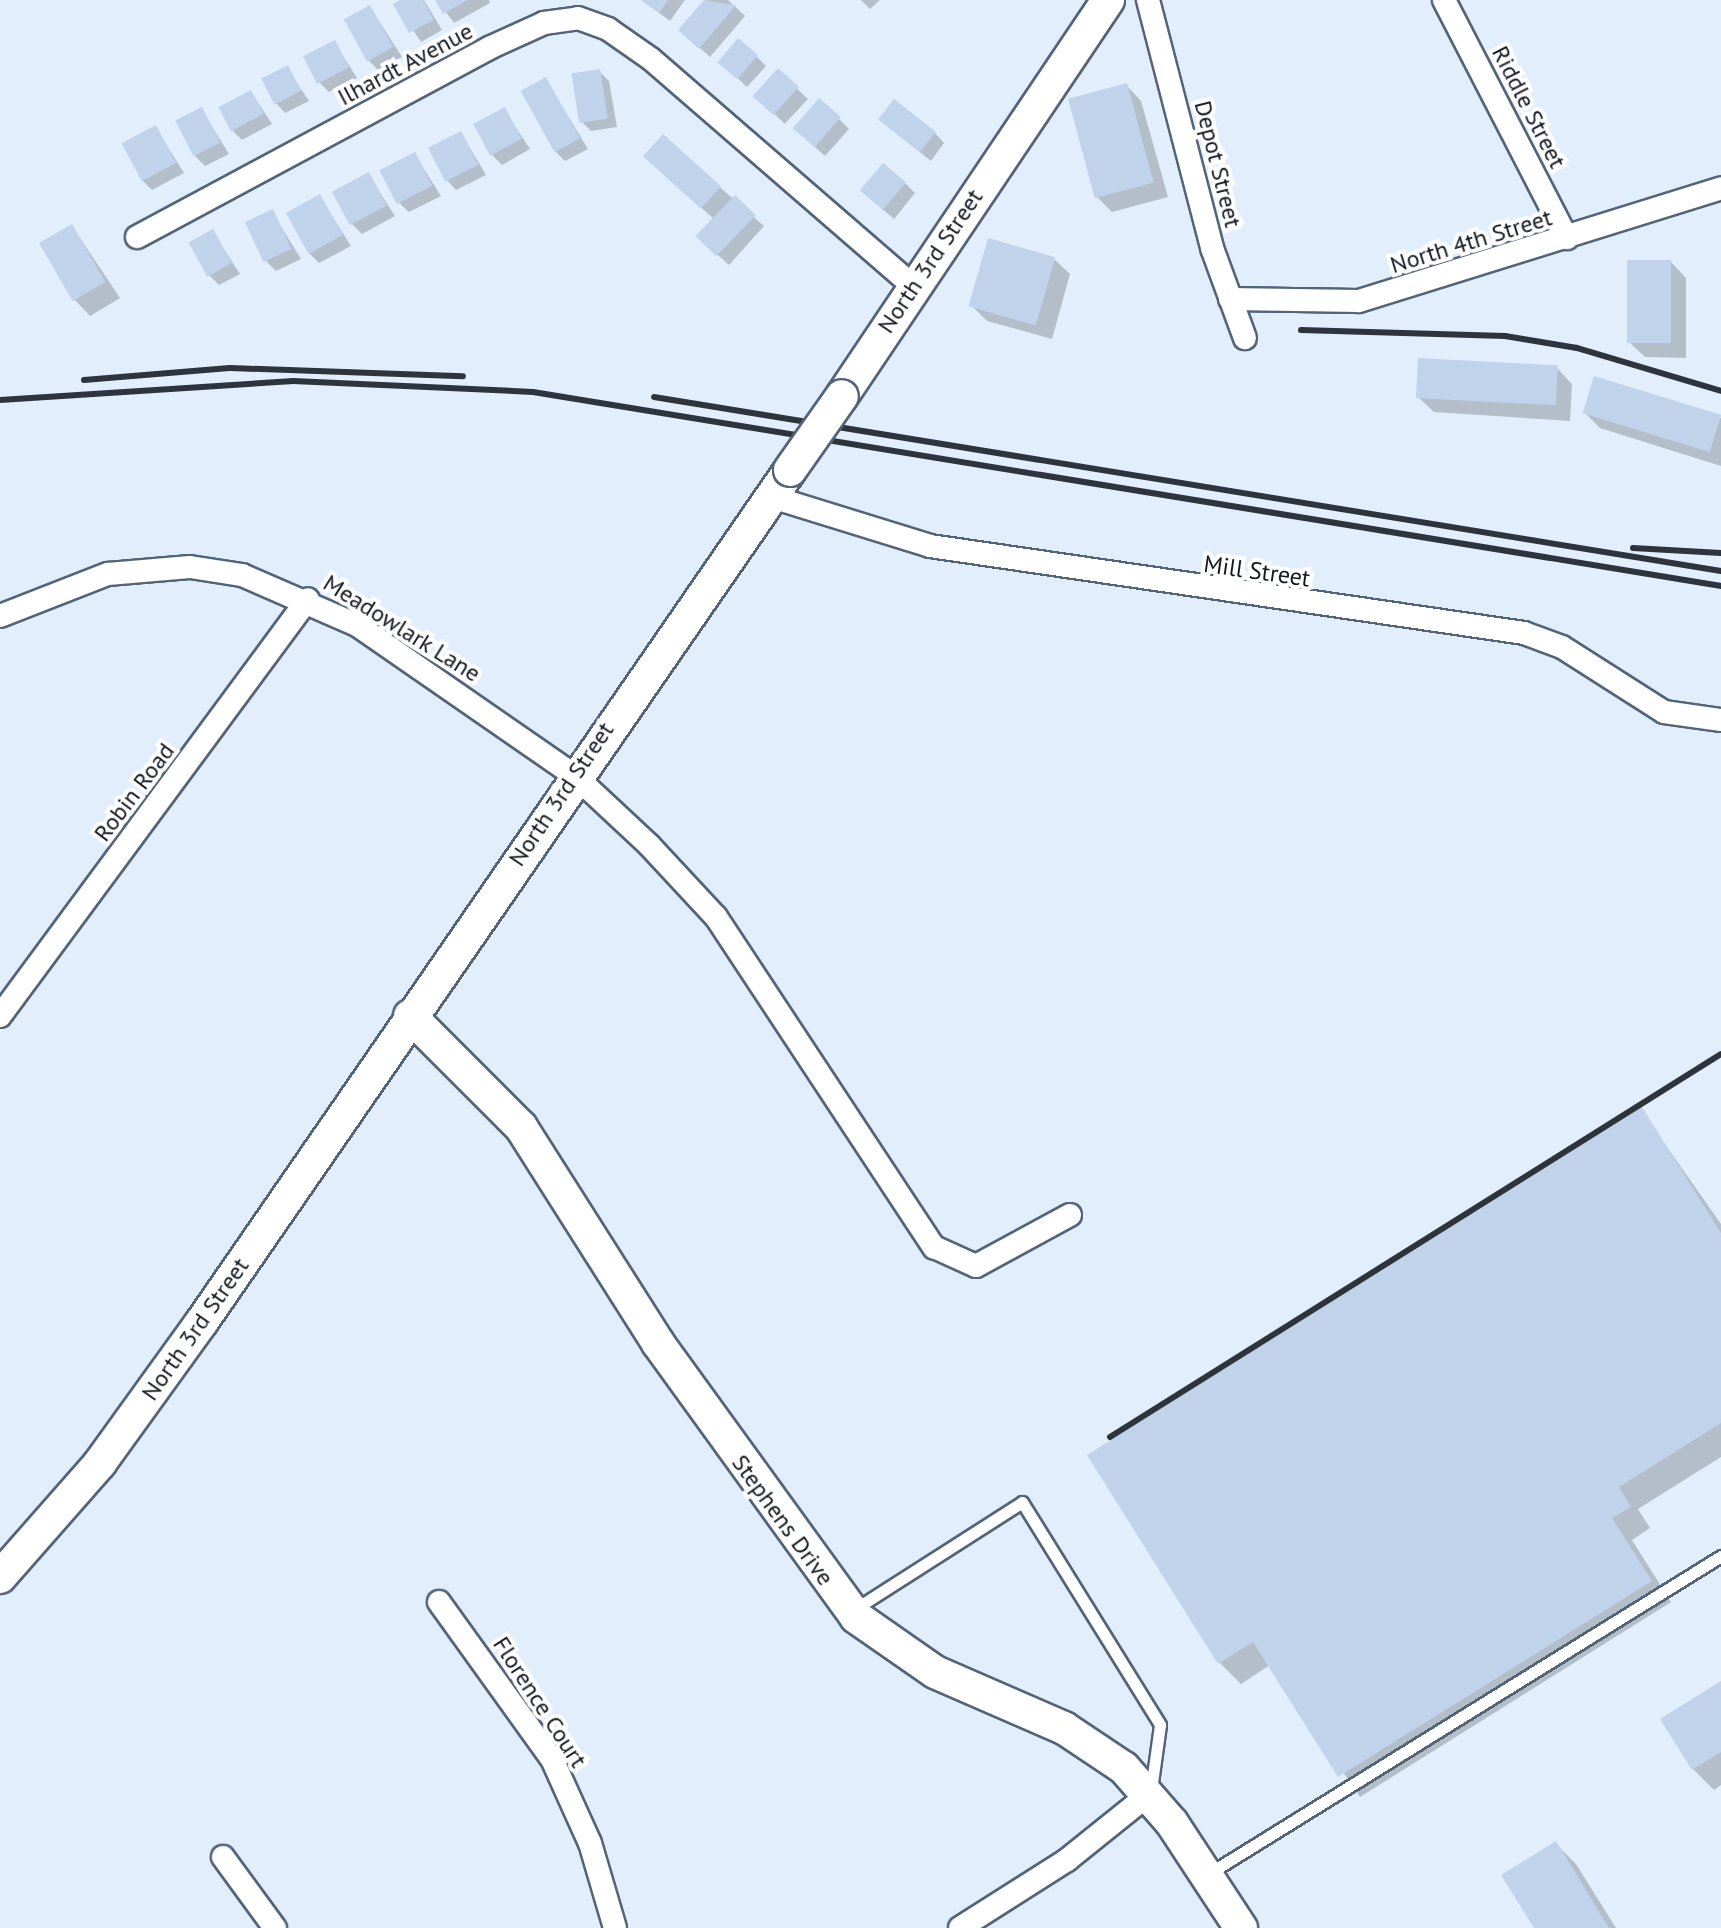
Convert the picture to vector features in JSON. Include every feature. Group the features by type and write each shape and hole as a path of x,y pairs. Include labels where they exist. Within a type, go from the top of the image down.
{"main road":[{"name":"North 3rd Street","path":"0,1577 100,1463 574,775 842,396 912,285 1108,0"},
{"name":"Stephens Drive","path":"410,1016 521,1127 658,1343 851,1611 935,1672 1095,1747 1149,1794 1207,1874 1241,1928"}],"street":[{"name":"Depot Street","path":"1148,0 1230,299 1245,338"},
{"name":"Riddle Street","path":"1444,0 1567,238"},
{"name":"Ilhardt Avenue","path":"137,237 489,48 544,23 578,18 651,59 912,285"},
{"name":"North 4th Street","path":"1230,299 1359,301 1721,188"},
{"name":"Mill Street","path":"772,497 930,546 1524,633 1562,647 1664,712 1721,720"},
{"name":"Meadowlark Lane","path":"0,616 50,591 163,567 242,575 308,599 403,653 574,775 716,917 934,1247 976,1266 1070,1215"},
{"name":"Robin Road","path":"0,1016 308,599"},
{"name":"Florence Court","path":"439,1602 552,1759 590,1843 615,1928"},
{"path":"960,1928 1067,1860 1149,1794"},
{"path":"223,1857 275,1928"}],"lane":[{"path":"851,1611 1022,1502 1160,1725 1149,1794"},
{"path":"1207,1874 1721,1556"}],"building":[{"path":"400,0 423,0 434,20 409,33 393,4"},
{"path":"435,0 468,0 443,14"},
{"path":"641,0 668,0 659,13"},
{"path":"704,0 736,5 699,49 678,30"},
{"path":"370,5 393,47 367,62 344,20"},
{"path":"738,38 758,55 737,79 717,63"},
{"path":"335,40 349,68 317,84 303,56"},
{"path":"288,65 301,91 274,104 261,79"},
{"path":"778,68 799,87 773,115 753,96"},
{"path":"600,69 608,118 579,123 571,74"},
{"path":"546,77 580,138 555,152 521,91"},
{"path":"1127,83 1154,182 1095,198 1068,99"},
{"path":"251,90 264,114 231,131 218,107"},
{"path":"819,98 841,117 815,147 793,128"},
{"path":"894,99 936,132 920,152 878,119"},
{"path":"202,107 220,143 193,156 175,121"},
{"path":"505,107 522,139 490,156 473,124"},
{"path":"156,125 176,163 142,181 122,143"},
{"path":"461,131 478,165 445,182 428,148"},
{"path":"663,134 721,186 701,208 643,156"},
{"path":"415,152 432,186 397,204 379,170"},
{"path":"883,163 906,182 883,210 860,191"},
{"path":"369,172 387,206 350,225 332,192"},
{"path":"320,194 343,235 309,254 286,213"},
{"path":"735,195 756,215 716,256 695,236"},
{"path":"273,209 292,249 263,262 245,222"},
{"path":"72,224 106,282 73,301 39,243"},
{"path":"213,229 232,263 207,277 189,243"},
{"path":"988,238 1055,257 1036,326 968,306"},
{"path":"1627,260 1671,260 1671,343 1627,343"},
{"path":"1418,358 1558,365 1556,405 1416,398"},
{"path":"1594,376 1721,415 1710,452 1583,413"},
{"path":"1642,1107 1721,1233 1721,1423 1619,1487 1631,1507 1612,1518 1652,1581 1338,1777 1253,1642 1218,1664 1087,1455"},
{"path":"1721,1681 1721,1752 1692,1770 1660,1719"},
{"path":"1556,1841 1609,1928 1534,1928 1501,1875"}],"railway":[{"path":"1301,330 1505,336 1577,348 1721,391"},
{"path":"84,380 230,368 463,376"},
{"path":"0,400 293,381 533,392 1721,586"},
{"path":"654,397 1721,571"},
{"path":"1633,548 1721,553"},
{"path":"1110,1437 1721,1054"}]}
